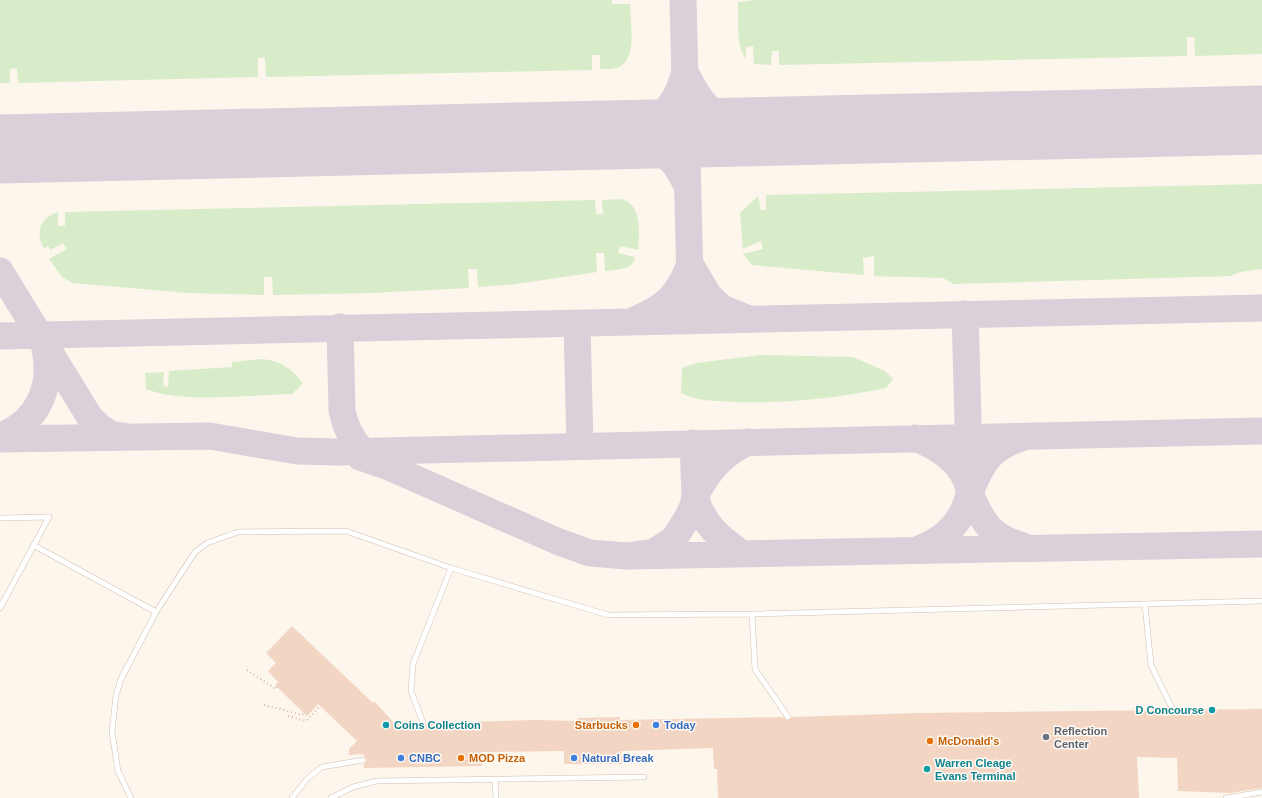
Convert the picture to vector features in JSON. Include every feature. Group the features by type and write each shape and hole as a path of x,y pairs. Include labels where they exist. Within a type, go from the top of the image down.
{"lane":[{"path":"0,518 49,517 35,546 0,608"},
{"path":"131,798 118,771 112,732 121,679 156,612 195,552 207,543 238,532 346,531 451,568 608,615 752,614 1262,601"},
{"path":"35,546 156,612"},
{"path":"423,723 411,692 413,664 451,568"},
{"path":"1145,605 1151,665 1172,710"},
{"path":"752,614 755,669 788,717"},
{"path":"292,798 307,779 322,767 364,760"},
{"path":"332,798 353,787 377,781 644,777"},
{"path":"495,780 496,798"},
{"path":"1226,798 1262,792"}],"path":[{"path":"247,670 276,689 277,687"},
{"path":"264,705 292,713 302,715 304,713"},
{"path":"288,716 306,721 320,706"}],"green space":[{"path":"0,0 612,0 612,4 630,4 632,39 629,56 625,62 614,69 600,69 600,55 592,55 592,70 266,77 265,58 258,58 258,77 18,83 17,68 10,69 10,83 0,83"},
{"path":"756,0 1262,0 1262,54 1195,56 1194,37 1187,37 1187,56 779,65 779,51 772,51 771,65 754,64 753,46 746,47 746,59 740,47 738,32 738,2"},
{"path":"1262,184 1262,269 1240,272 1230,276 954,284 943,278 874,276 874,256 863,258 864,275 752,265 743,254 763,249 761,241 743,249 740,213 758,196 761,211 766,209 766,195"},
{"path":"620,199 627,201 632,206 638,219 638,250 620,246 618,253 635,257 632,265 618,270 605,271 604,253 596,253 597,272 516,284 478,287 477,269 468,269 469,288 371,293 273,295 272,277 264,277 264,295 188,293 73,283 62,277 49,259 67,249 63,243 50,250 48,246 44,249 40,237 43,222 52,214 58,212 58,226 65,226 65,212 595,200 596,214 603,214 602,200"},
{"path":"761,355 853,357 885,371 893,379 886,388 842,396 796,401 727,402 701,400 681,393 682,368 696,363"},
{"path":"261,359 279,363 294,373 303,383 292,394 216,398 162,394 146,389 145,373 164,372 163,386 168,387 169,371 232,367 232,362"}],"building":[{"name":"D Concourse","path":"292,626 373,703 374,701 395,724 419,723 423,727 427,723 535,720 577,721 577,718 620,717 620,720 783,717 788,721 792,717 920,713 1168,710 1173,714 1177,710 1262,709 1262,788 1230,793 1178,791 1177,758 1137,757 1139,798 718,798 717,769 714,769 713,748 621,751 622,764 564,764 564,751 481,752 482,766 364,768 364,764 367,760 363,754 349,755 349,749 357,741 318,704 307,716 275,685 278,682 268,671 276,663 266,653"}],"taxiway":[{"path":"683,0 691,321"},
{"path":"686,74 704,104 711,111 727,122 750,131"},
{"path":"623,135 644,126 661,115 674,100 683,78"},
{"path":"623,135 646,142 662,152 675,165 687,186"},
{"path":"690,264 709,296 722,308 749,319"},
{"path":"634,320 653,311 668,300 680,286 689,266"},
{"path":"0,271 89,416 100,427 108,432 118,436 123,436"},
{"path":"0,336 1262,308"},
{"path":"965,314 970,493"},
{"path":"577,324 580,446"},
{"path":"340,327 342,410 344,418 352,438 367,455 374,459"},
{"path":"0,436 13,430 24,422 33,413 40,402 47,376 45,349"},
{"path":"0,439 210,436 297,451 338,452 1262,431"},
{"path":"1023,546 995,533 984,520 970,493 979,473 989,457 1003,446 1024,437"},
{"path":"915,438 933,446 957,465 967,482 969,494 963,512 954,526 942,537 919,549"},
{"path":"743,554 726,542 713,530 702,515 695,496 705,478 717,464 730,452 748,442"},
{"path":"360,457 389,467 559,542 590,553 627,556 654,552 674,539 686,520 693,506 695,496 693,443"},
{"path":"627,556 1262,544"}],"runway":[{"path":"0,149 1262,120"}],"place":[{"name":"D Concourse","path":"1212,710"},
{"name":"Coins Collection","path":"386,725"},
{"name":"Starbucks","path":"636,725"},
{"name":"Today","path":"656,725"},
{"name":"Reflection Center","path":"1046,737"},
{"name":"McDonald's","path":"930,741"},
{"name":"CNBC","path":"401,758"},
{"name":"MOD Pizza","path":"461,758"},
{"name":"Natural Break","path":"574,758"},
{"name":"Warren Cleage Evans Terminal","path":"927,769"}]}
